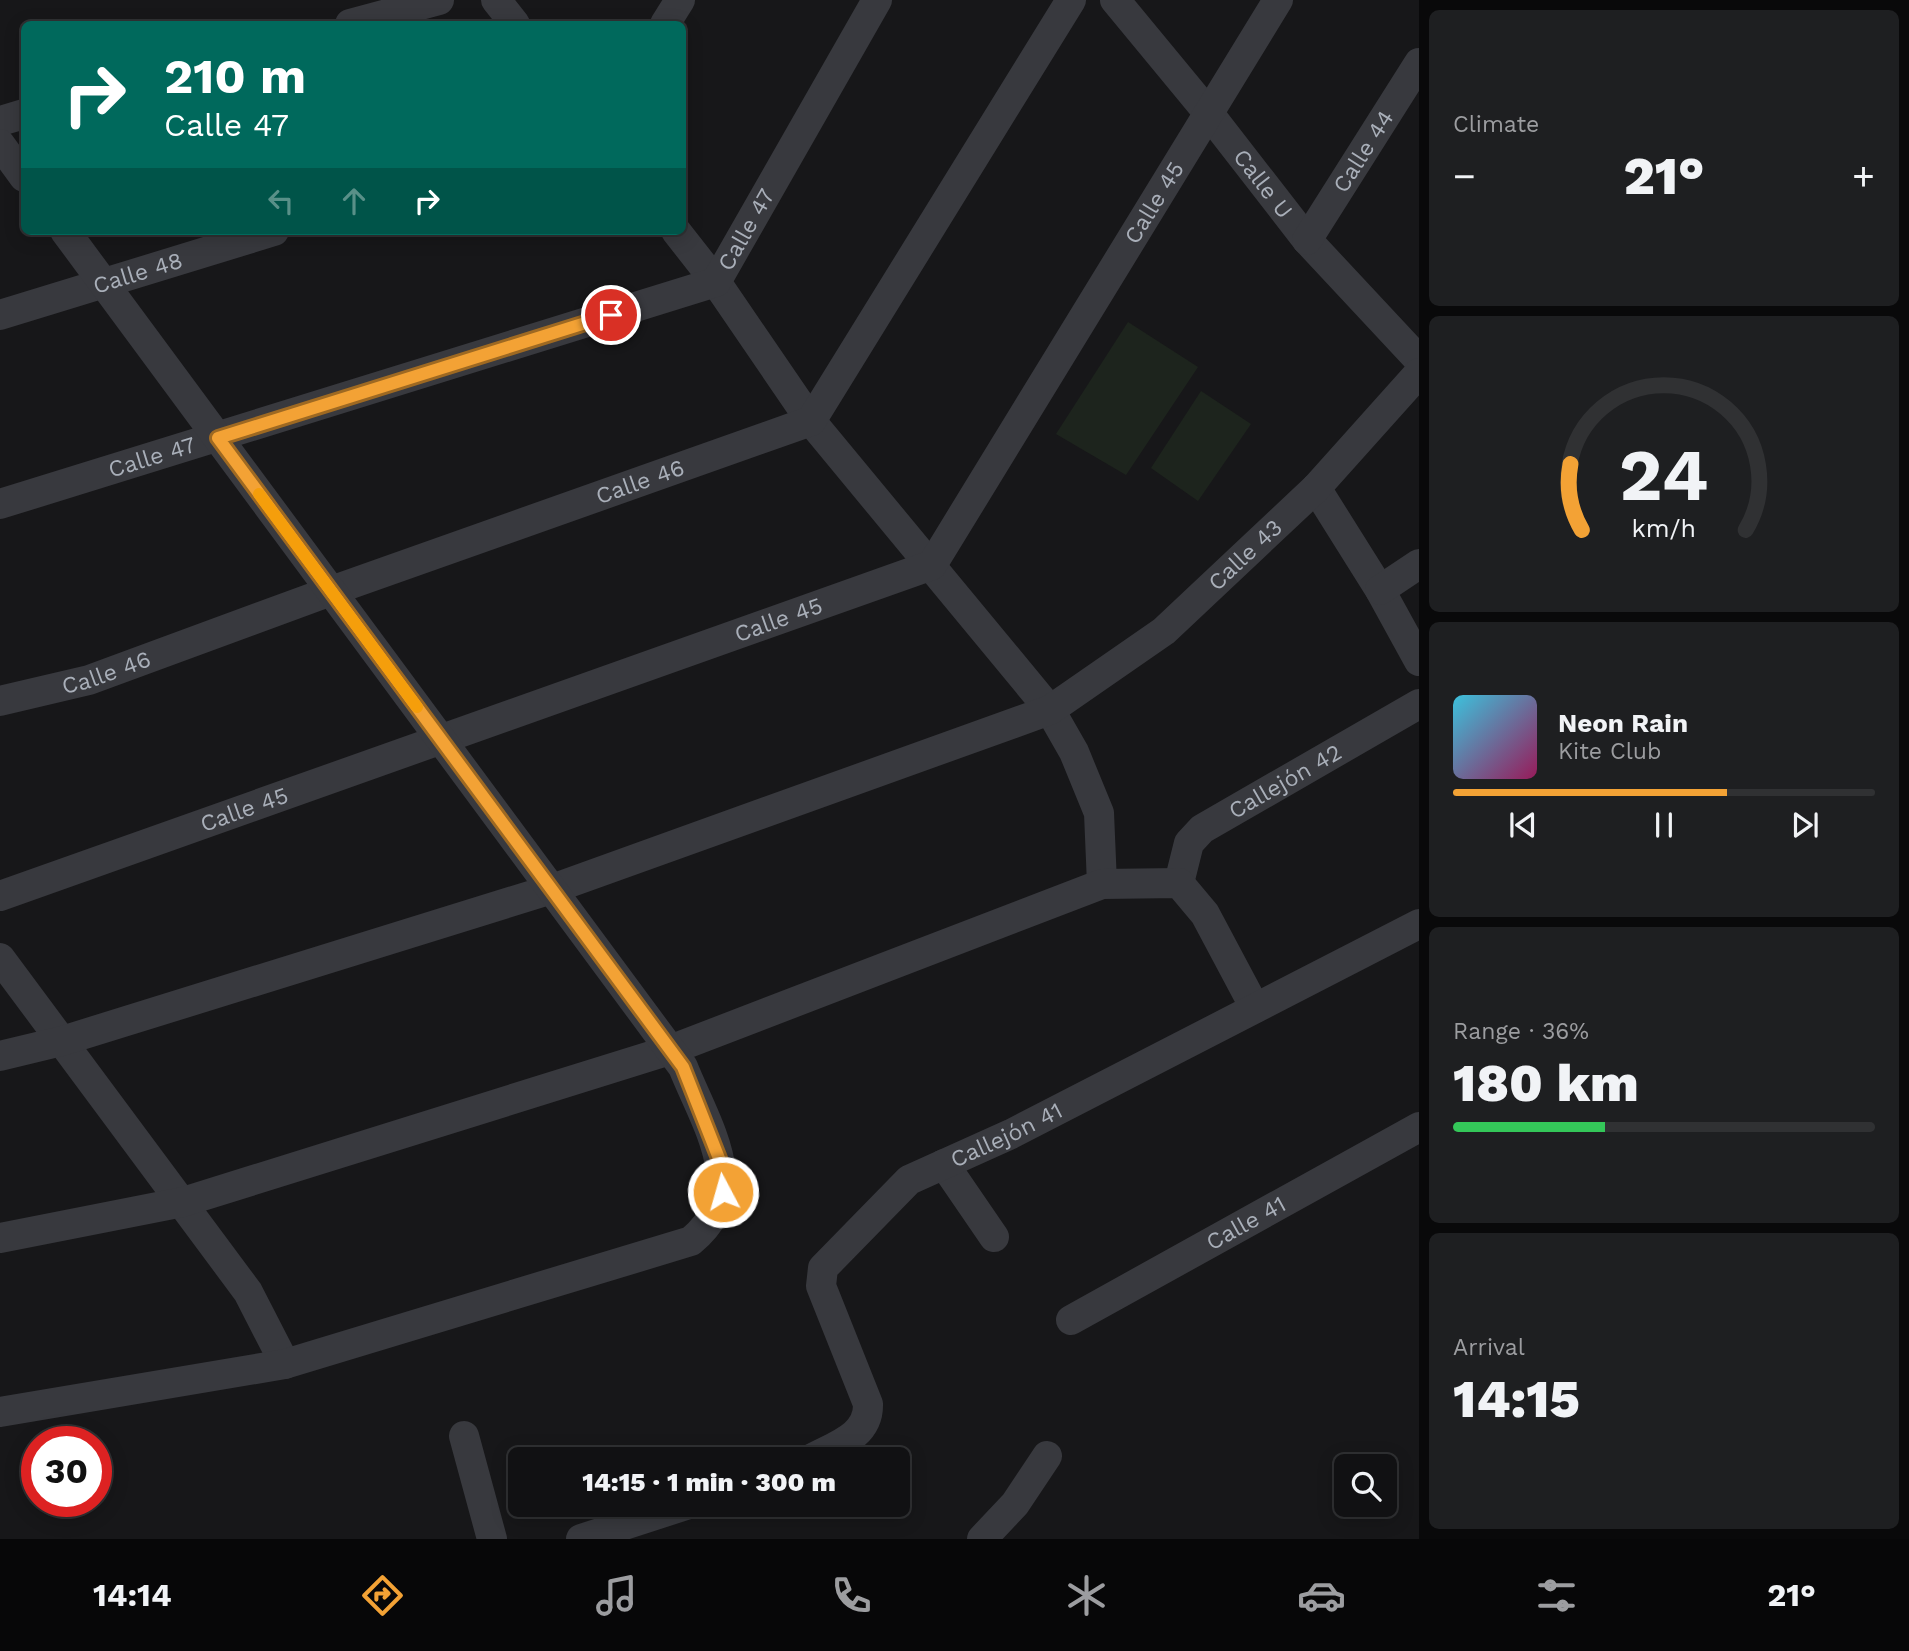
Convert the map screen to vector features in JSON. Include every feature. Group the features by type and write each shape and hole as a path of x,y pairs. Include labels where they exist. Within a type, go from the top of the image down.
{"street":[{"path":"361,21 439,0"},
{"path":"496,0 513,21"},
{"path":"667,21 680,0"},
{"name":"Calle 47","path":"0,503 218,438 716,282 877,0"},
{"path":"811,421 1071,0"},
{"name":"Calle U","path":"1115,0 1210,115 1307,240 1419,360"},
{"name":"Calle 45","path":"0,896 932,565 1278,0"},
{"name":"Calle 44","path":"1307,240 1419,63"},
{"path":"0,121 21,115"},
{"path":"0,144 21,173"},
{"path":"0,1412 285,1364 691,1241 698,1236 715,1212 723,1192 722,1166 683,1067 68,235"},
{"name":"Calle 48","path":"0,315 261,235"},
{"path":"679,235 716,282 811,421 1049,710 1074,752 1099,813 1102,884"},
{"name":"Calle 43","path":"0,1056 62,1041 552,889 1049,710 1164,631 1316,488 1419,373"},
{"name":"Calle 46","path":"0,701 89,680 811,421"},
{"path":"1316,488 1380,590 1419,661"},
{"path":"1380,590 1419,564"},
{"name":"Callejón 42","path":"1178,883 1189,843 1202,829 1419,704"},
{"path":"0,1238 183,1202 670,1050 1102,884 1178,883 1205,914 1255,1008"},
{"name":"Callejón 41","path":"833,1447 859,1433 869,1418 868,1404 821,1286 824,1268 909,1180 1011,1134 1419,924"},
{"path":"0,958 248,1292 285,1364"},
{"name":"Calle 41","path":"1071,1320 1419,1127"},
{"path":"944,1164 994,1237"},
{"path":"464,1436 492,1539"},
{"path":"982,1539 1015,1504 1047,1456"},
{"path":"581,1539 649,1517"}],"shaded area":[{"path":"1128,322 1198,367 1126,475 1056,434"},
{"path":"1201,391 1251,424 1198,501 1151,468"}],"slow traffic":[{"path":"259,494 417,707"}],"route":[{"path":"611,315 218,438 683,1067 722,1166 723,1192"}]}
